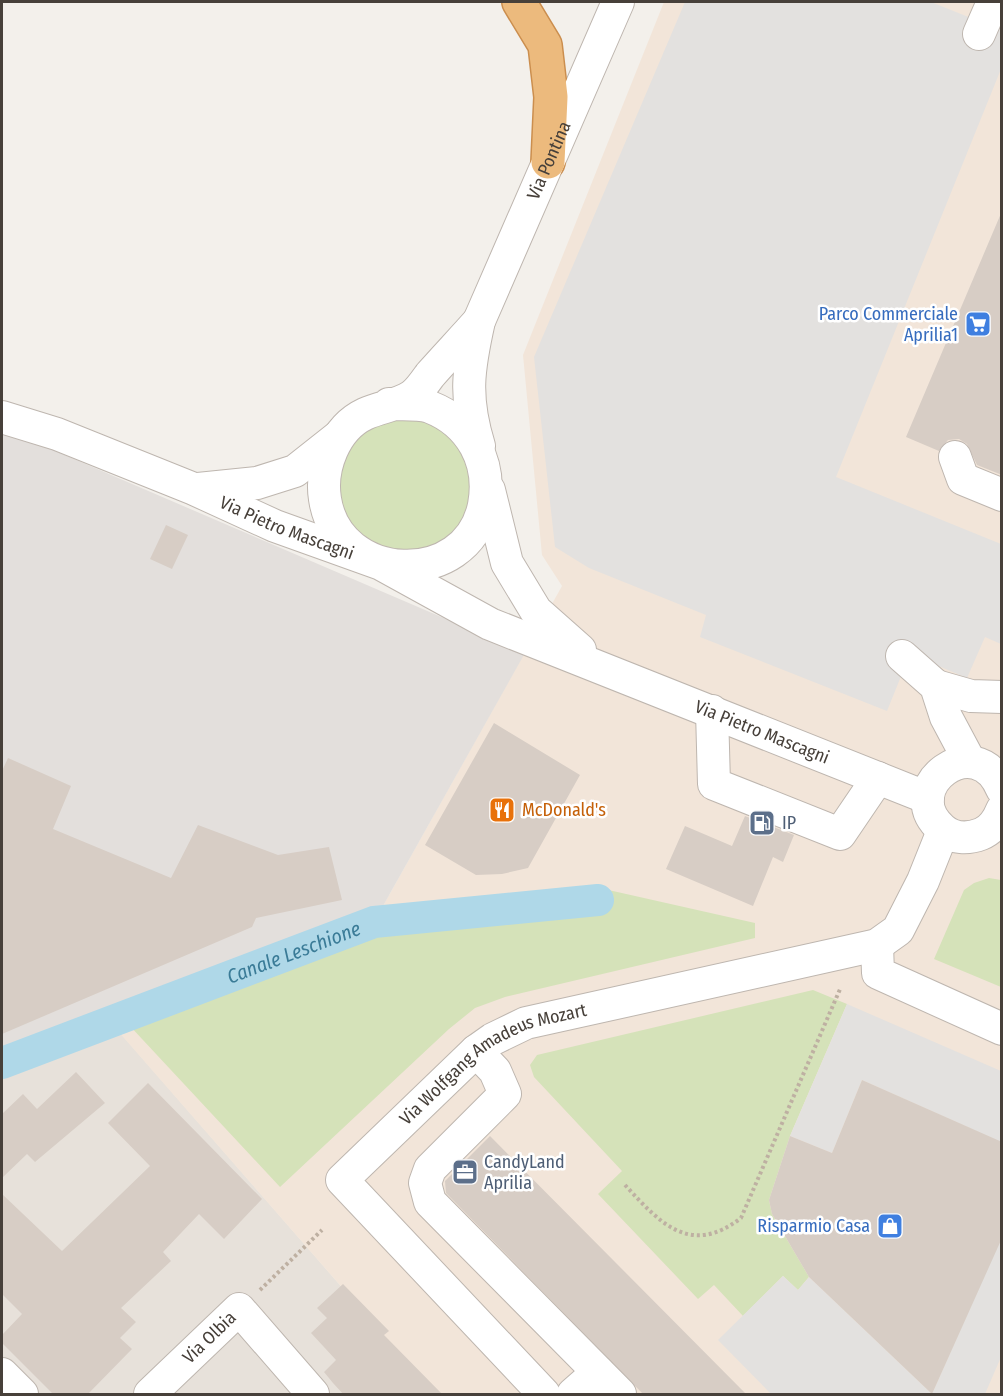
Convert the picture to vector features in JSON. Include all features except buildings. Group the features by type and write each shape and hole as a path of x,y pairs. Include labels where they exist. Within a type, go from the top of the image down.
{"highway":[{"path":"519,2 545,45 551,97 548,162"}],"street":[{"name":"Via Pontina","path":"479,321 618,2"},
{"path":"980,34 993,2"},
{"name":"Via Pietro Mascagni","path":"194,489 222,489 257,483 295,471 363,415 412,396 479,321"},
{"name":"Via Pietro Mascagni","path":"479,321 468,368 470,415 507,563 536,611 596,664"},
{"path":"2,392 57,434"},
{"name":"Via Pietro Mascagni","path":"57,434 194,489 275,526 381,564 414,567 436,561 463,544 481,516 485,471 461,424 428,406 389,405"},
{"path":"2,417 57,434"},
{"name":"Via Pietro Mascagni","path":"341,434 328,459 324,474 325,499 332,522 349,545 490,624 596,664 928,798"},
{"path":"955,458 963,479 1002,495"},
{"path":"902,656 936,686 971,696 1002,697"},
{"path":"936,686 946,717 991,786 985,833 951,834 931,816 928,798 931,785 938,775 991,786"},
{"path":"712,711 714,784 840,834 878,778"},
{"name":"Via Wolfgang Amadeus Mozart","path":"544,1395 342,1180 476,1051 493,1039 526,1023 877,945 898,930 951,834"},
{"path":"877,945 878,974 1002,1029"},
{"path":"476,1051 495,1071 505,1094 430,1169 425,1183 430,1202 620,1395"},
{"path":"410,1252 447,1218"},
{"name":"Via Olbia","path":"150,1395 239,1309 313,1395"},
{"path":"573,1395 598,1372"},
{"path":"2,1374 22,1395"}],"path":[{"path":"625,1185 667,1227 688,1235 708,1235 726,1229 741,1218 841,987"},
{"path":"708,1235 709,1227"},
{"path":"239,1309 322,1230"}],"shaded area":[{"path":"664,2 1001,2 1001,1394 435,1394 110,1022 374,922 562,586 542,555 523,355"},
{"path":"685,2 931,2 1001,30 1001,69 836,477 1001,544 1001,644 985,637 967,678 910,654 887,711 700,637 706,615 589,568 555,547 534,357"},
{"path":"2,428 525,653 374,922 2,1063"},
{"path":"847,1004 1001,1071 1001,1142 862,1080 832,1153 790,1136"},
{"path":"110,1022 435,1394 2,1394 2,1063"},
{"path":"1001,1238 1001,1357 985,1394 932,1394"},
{"path":"783,1276 798,1290 809,1277 932,1394 771,1394 718,1340"}],"green space":[{"path":"405,417 431,422 443,428 453,437 462,447 468,459 473,485 468,511 462,523 453,533 443,542 431,548 405,553 379,548 367,542 357,533 348,523 342,511 337,485 342,459 348,447 357,437 367,428 379,422"},
{"path":"989,878 1001,880 1001,987 934,959 964,890 974,883"},
{"path":"604,889 755,923 755,938 505,997 475,1008 449,1029 280,1187 129,1025 378,927 602,910"},
{"path":"813,990 847,1004 790,1136 769,1200 772,1214 809,1277 798,1290 783,1276 743,1316 714,1285 698,1299 598,1194 622,1171 534,1077 530,1065 537,1055"}],"waterway":[{"name":"Canale Leschione","path":"2,1063 374,922 598,900"}],"place":[{"name":"Parco Commerciale Aprilia1","path":"978,324"},
{"name":"McDonald's","path":"502,810"},
{"name":"IP","path":"762,823"},
{"name":"CandyLand Aprilia","path":"465,1172"},
{"name":"Risparmio Casa","path":"890,1226"}]}
